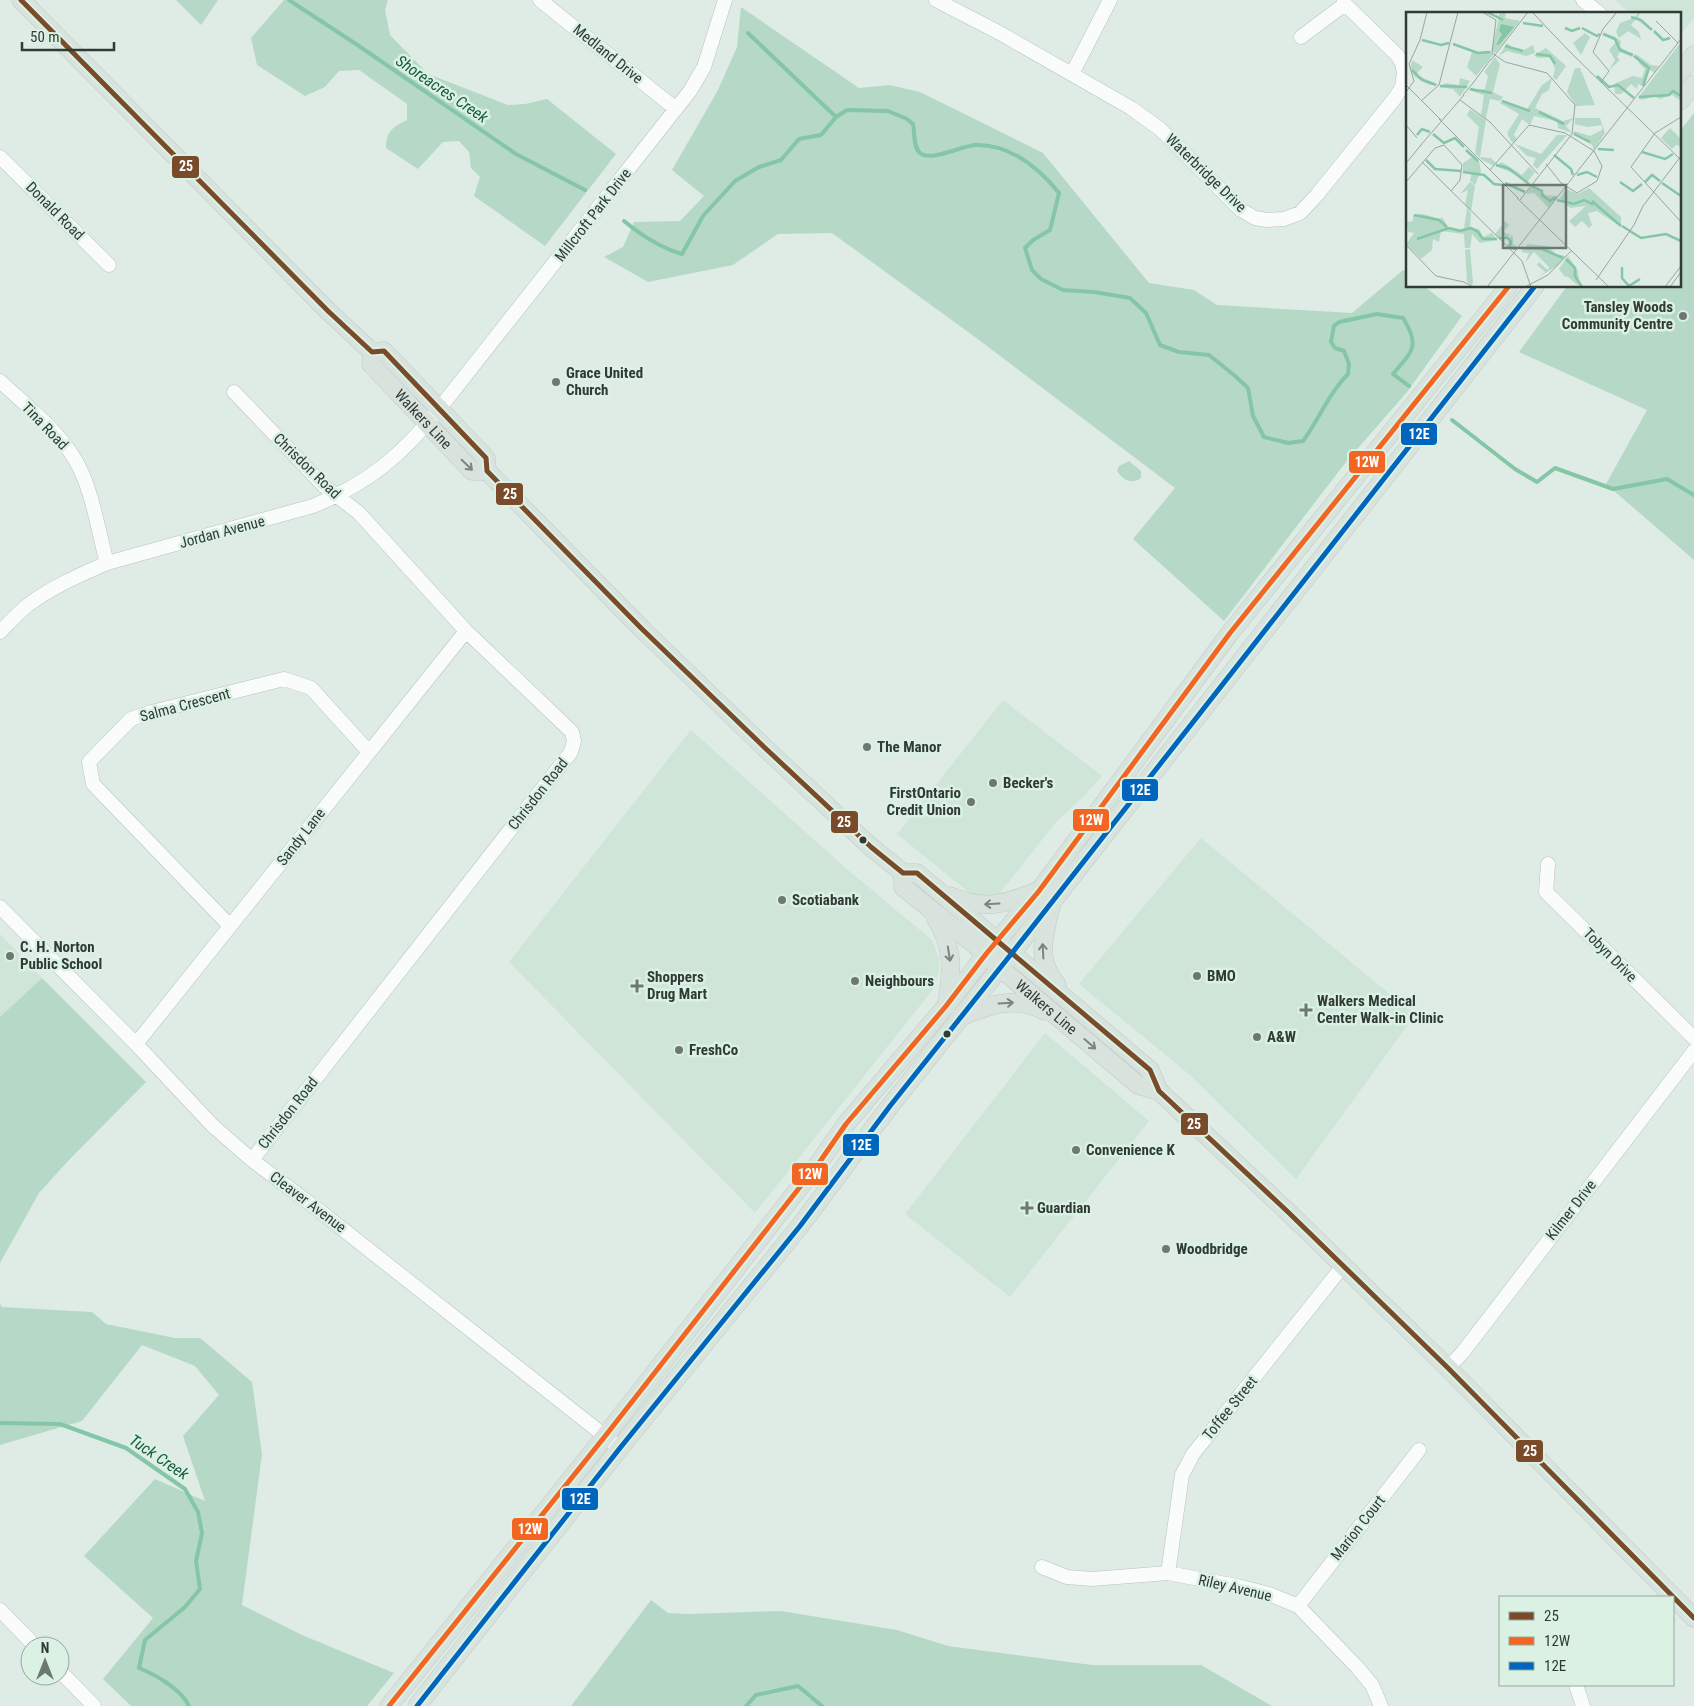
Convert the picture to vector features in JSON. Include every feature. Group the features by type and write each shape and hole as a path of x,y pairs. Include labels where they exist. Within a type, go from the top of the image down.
{"main road":[{"name":"Walkers Line","path":"21,0 286,269 372,352 371,364 486,458 487,471 661,648 871,847 902,873 917,874 937,891 992,947 1000,968 1061,1018 1138,1086 1159,1091"},
{"path":"1682,70 1694,55"},
{"path":"417,1706 620,1448 800,1226 831,1183 1012,953 1046,896 1243,617 1507,288"},
{"path":"389,1706 606,1435 821,1160 846,1124 946,1006 992,947 1046,896 1262,633 1533,288"},
{"path":"1243,617 1262,633"},
{"name":"Walkers Line","path":"902,873 903,887 931,910 992,947 1012,953 1150,1070 1159,1091 1288,1212 1448,1368 1672,1596"},
{"path":"937,891 963,901 990,906 1046,896"},
{"path":"1046,896 1043,942 1044,962 1052,978 1076,1007"},
{"path":"931,910 945,933 950,958 951,980 946,1006"},
{"path":"960,1017 1002,1002 1035,1006 1061,1018"},
{"path":"831,1183 833,1164 853,1137 853,1131 846,1124"},
{"path":"800,1226 795,1211 796,1204 817,1176 821,1160"},
{"path":"765,1231 800,1226"},
{"name":"Walkers Line","path":"1674,1598 1694,1618"}],"street":[{"name":"Medland Drive","path":"540,0 676,109"},
{"name":"Millcroft Park Drive","path":"434,416 690,91 704,67 725,0"},
{"name":"Waterbridge Drive","path":"936,0 998,32 1131,108 1160,129 1241,210 1255,218 1284,219 1300,213 1316,196 1395,98 1402,86 1404,73 1402,63 1397,55 1345,2 1301,37"},
{"path":"1072,74 1110,0"},
{"path":"1582,0 1597,12"},
{"name":"Donald Road","path":"0,157 109,265"},
{"name":"Tina Road","path":"0,381 57,435 74,458 85,479 107,563"},
{"name":"Chrisdon Road","path":"234,392 323,485 359,513 466,630 572,732 574,742 571,752 252,1160"},
{"name":"Jordan Avenue","path":"0,632 28,606 54,588 107,563 313,506 337,496 359,485 398,455 434,416"},
{"name":"Sandy Lane","path":"136,1044 466,630"},
{"name":"Salma Crescent","path":"230,926 92,784 88,762 130,719 284,679 310,688 369,752"},
{"name":"Tobyn Drive","path":"1548,864 1546,892 1694,1038"},
{"name":"Cleaver Avenue","path":"0,907 136,1044 212,1126 252,1160 606,1435 620,1448"},
{"name":"Kilmer Drive","path":"1448,1368 1463,1352 1694,1051"},
{"name":"Toffee Street","path":"1168,1573 1182,1475 1193,1454 1343,1266"},
{"name":"Marion Court","path":"1298,1606 1419,1450"},
{"name":"Riley Avenue","path":"1042,1567 1067,1577 1092,1579 1168,1573 1269,1594 1298,1606 1372,1685 1381,1706"},
{"path":"0,1610 25,1636"},
{"path":"70,1681 94,1706"},
{"path":"1576,1686 1583,1706"}],"shaded area":[{"path":"176,0 218,0 201,25"},
{"path":"284,0 388,0 385,10 390,35 428,74 508,105 525,104 547,99 616,154 545,246 474,196 480,177 471,168 469,152 459,141 443,142 418,169 386,148 387,137 391,130 407,120 407,104 359,70 339,71 325,87 305,96 257,65 251,38"},
{"path":"1614,0 1694,0 1694,18 1682,33 1682,12 1629,12"},
{"path":"741,7 859,88 889,85 920,92 1043,153 1149,283 1194,290 1217,305 1352,313 1403,270 1406,272 1406,288 1427,288 1462,316 1407,392 1346,462 1224,621 1133,539 1175,488 975,337 832,233 778,234 733,265 648,282 604,257 623,247 634,222 680,221 704,196 672,170 718,90 737,47"},
{"path":"1694,113 1694,560 1606,484 1647,410 1519,352 1566,288 1682,288 1682,128"},
{"path":"1129,461 1141,471 1141,478 1138,480 1128,481 1117,471 1119,466"},
{"path":"1003,700 1102,776 1057,821 1000,893 989,896 971,894 897,834"},
{"path":"691,730 848,870 932,940 939,958 939,970 934,988 755,1213 509,962"},
{"path":"1201,838 1415,1015 1296,1179 1190,1075 1079,984"},
{"name":"C. H. Norton Public School","path":"0,934 42,978 0,1017"},
{"path":"42,978 146,1082 39,1193 0,1263 0,1017"},
{"path":"1045,1033 1149,1121 1010,1297 905,1214"},
{"path":"0,1304 2,1307 92,1312 106,1324 175,1338 200,1338 252,1382 262,1454 242,1605 302,1635 394,1673 367,1706 131,1706 103,1679 153,1618 84,1556 155,1479 205,1501 183,1436 219,1395 195,1366 142,1345 82,1421 0,1445"},
{"path":"651,1600 668,1613 781,1611 897,1630 948,1646 1092,1665 1201,1665 1272,1706 571,1706"}],"waterway":[{"name":"Shoreacres Creek","path":"289,0 516,154 585,190"},
{"name":"Shoreacres Creek","path":"748,33 836,117 847,110 888,111 907,119 913,124 916,147 920,153 925,155 939,155 975,145 1000,149 1023,159 1059,193 1050,230 1033,240 1025,248 1032,270 1041,279 1063,290 1094,292 1130,298 1146,313 1160,345 1179,352 1209,355 1248,388 1253,416 1264,437 1288,443 1303,441 1335,389 1348,374 1349,364 1344,351 1335,348 1331,342 1334,326 1339,322 1377,314 1403,318 1412,336 1412,348 1393,374 1409,386"},
{"name":"Shoreacres Creek","path":"624,221 666,248 682,254 703,216 735,181 759,167 781,160 799,139 821,135 836,117"},
{"name":"Shoreacres Creek","path":"1452,420 1515,469 1537,482 1555,468 1613,489 1667,479 1694,495"},
{"name":"Tuck Creek","path":"0,1423 60,1424 126,1448 185,1489 198,1512 202,1533 196,1561 200,1589 185,1607 145,1640 139,1668 174,1688 189,1706"},
{"name":"Tuck Creek","path":"746,1706 756,1695 798,1686 822,1706"}],"transit line":[{"name":"25","path":"21,0 328,311 372,352 384,351 486,458 487,471 641,628 764,747 871,847 903,873 917,873 1150,1070 1159,1091 1288,1212 1448,1368 1672,1596"},
{"name":"12W","path":"389,1706 606,1435 821,1160 846,1124 946,1006 986,954 1039,891 1230,633 1507,288"},
{"name":"12E","path":"417,1706 620,1448 800,1226 890,1106 1533,288"},
{"name":"25","path":"1674,1598 1694,1618"}],"place":[{"name":"Tansley Woods Community Centre","path":"1683,316"},
{"name":"Grace United Church","path":"556,382"},
{"name":"The Manor","path":"867,747"},
{"name":"Becker's","path":"993,783"},
{"name":"FirstOntario Credit Union","path":"971,802"},
{"name":"Scotiabank","path":"782,900"},
{"name":"C. H. Norton Public School","path":"10,956"},
{"name":"BMO","path":"1197,976"},
{"name":"Neighbours","path":"855,981"},
{"name":"Shoppers Drug Mart","path":"637,986"},
{"name":"Walkers Medical Center Walk-in Clinic","path":"1306,1010"},
{"name":"A&W","path":"1257,1037"},
{"name":"FreshCo","path":"679,1050"},
{"name":"Convenience K","path":"1076,1150"},
{"name":"Guardian","path":"1027,1208"},
{"name":"Woodbridge","path":"1166,1249"}]}
